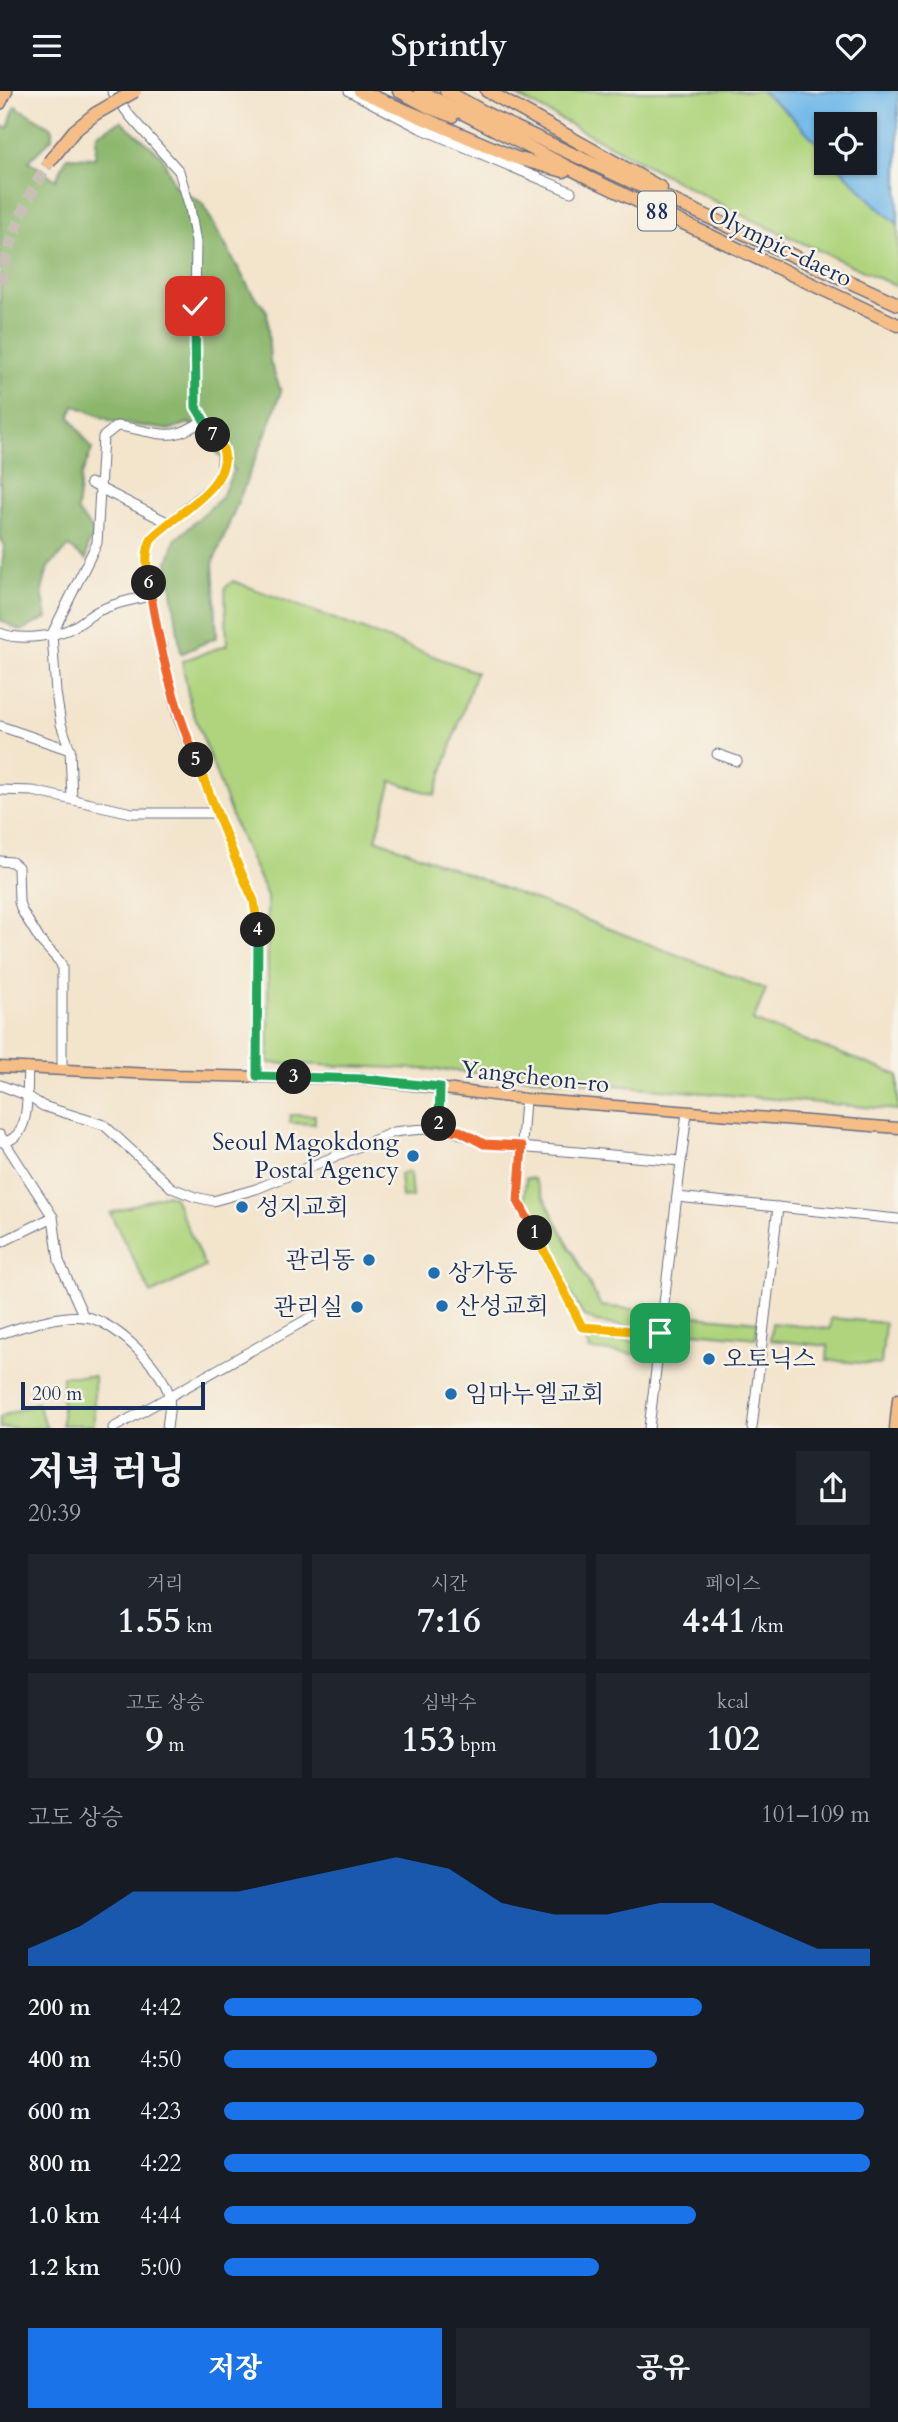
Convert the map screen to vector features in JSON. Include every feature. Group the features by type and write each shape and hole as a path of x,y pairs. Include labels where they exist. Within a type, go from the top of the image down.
{"highway":[{"path":"0,103 6,91"},
{"path":"50,162 74,131 95,114 135,91"},
{"path":"359,91 516,158 591,179"},
{"path":"399,91 431,108 506,137"},
{"name":"Olympic-daero","path":"420,91 591,179 898,325"},
{"name":"Olympic-daero","path":"446,91 493,117 898,304"},
{"path":"456,91 493,117"},
{"path":"487,91 706,215"},
{"path":"865,310 898,332"}],"main road":[{"name":"Yangcheon-ro","path":"0,1067 175,1075 364,1079 525,1100 898,1128"},
{"path":"894,1428 898,1399"}],"street":[{"path":"112,91 129,115 179,171 190,208 195,243 196,407 223,448 221,474 190,507 159,531 148,545 146,562 178,717 254,901 257,1076"},
{"path":"349,91 420,128 571,192"},
{"path":"72,799 70,750 55,693 52,634 97,543 94,485 103,437 117,426 135,427 168,435 203,421"},
{"path":"94,485 169,523"},
{"path":"0,633 24,638 52,634 75,627 94,612 108,606 151,596"},
{"path":"0,726 70,750"},
{"path":"716,754 737,761"},
{"path":"0,789 33,791 132,813 217,813"},
{"path":"0,861 12,862 18,867 19,902 22,912 62,967 62,1069"},
{"path":"27,1068 24,1127 18,1135 2,1140 53,1217 60,1261 84,1317"},
{"path":"0,1085 26,1095 43,1106 104,1125 172,1188 213,1201 256,1189 394,1132 439,1129 460,1131 484,1144 681,1161"},
{"path":"439,1129 440,1087"},
{"path":"525,1100 518,1201 582,1327 660,1333"},
{"path":"649,1428 687,1112"},
{"path":"677,1198 898,1219"},
{"path":"752,1428 778,1207"},
{"path":"0,1243 53,1217"},
{"path":"0,1334 51,1320 84,1317 106,1323 146,1356 169,1396 167,1428"},
{"path":"113,1428 313,1317"}],"green space":[{"path":"508,91 761,91 814,139 814,175 847,175 898,224 898,287 731,210"},
{"path":"15,106 52,128 52,138 29,161 56,180 67,157 95,158 97,134 121,121 162,156 175,186 202,203 252,293 267,311 270,362 281,391 213,563 217,637 181,654 168,562 175,540 221,498 234,470 189,423 169,430 114,422 74,405 70,417 92,449 81,477 77,511 95,534 88,544 86,560 69,547 48,567 42,591 47,618 21,631 0,620 4,546 0,537 0,125 8,128"},
{"path":"233,581 476,672 435,795 392,781 376,839 766,989 753,1021 898,1075 898,1110 444,1070 269,1063 267,896 234,822 190,704 182,661 227,645 225,588"},
{"path":"290,1115 315,1115 315,1124 290,1123"},
{"path":"410,1172 412,1197 402,1198 400,1174"},
{"path":"526,1178 534,1179 601,1306 652,1311 650,1330 596,1322 582,1314 524,1202"},
{"path":"167,1194 174,1197 205,1267 151,1294 110,1213"},
{"path":"674,1314 758,1322 756,1338 672,1330"},
{"path":"831,1318 885,1323 881,1365 827,1360 828,1346 770,1340 772,1323 830,1329"},
{"path":"581,1334 640,1342 645,1348 645,1355 589,1350"},
{"path":"62,1376 94,1376 94,1425 62,1425"},
{"path":"37,1403 47,1428 0,1428 0,1417"}],"water":[{"path":"761,91 898,91 898,224 847,175 877,175 877,112 814,112 814,140 787,112"}],"tunnel":[{"path":"0,284 19,221 49,162"}],"place":[{"name":"Seoul Magokdong Postal Agency","path":"413,1156"},
{"name":"성지교회","path":"242,1207"},
{"name":"관리동","path":"369,1260"},
{"name":"상가동","path":"434,1273"},
{"name":"산성교회","path":"442,1306"},
{"name":"관리실","path":"357,1307"},
{"name":"오토닉스","path":"709,1359"},
{"name":"임마누엘교회","path":"451,1394"}],"route":[{"path":"195,306 196,407 223,448 221,474 190,507 152,538 148,545 146,562 155,617 178,717 254,901 258,922 257,1076 364,1079 440,1087 439,1129 460,1131 484,1144 522,1146 518,1201 582,1327 660,1333"}]}
